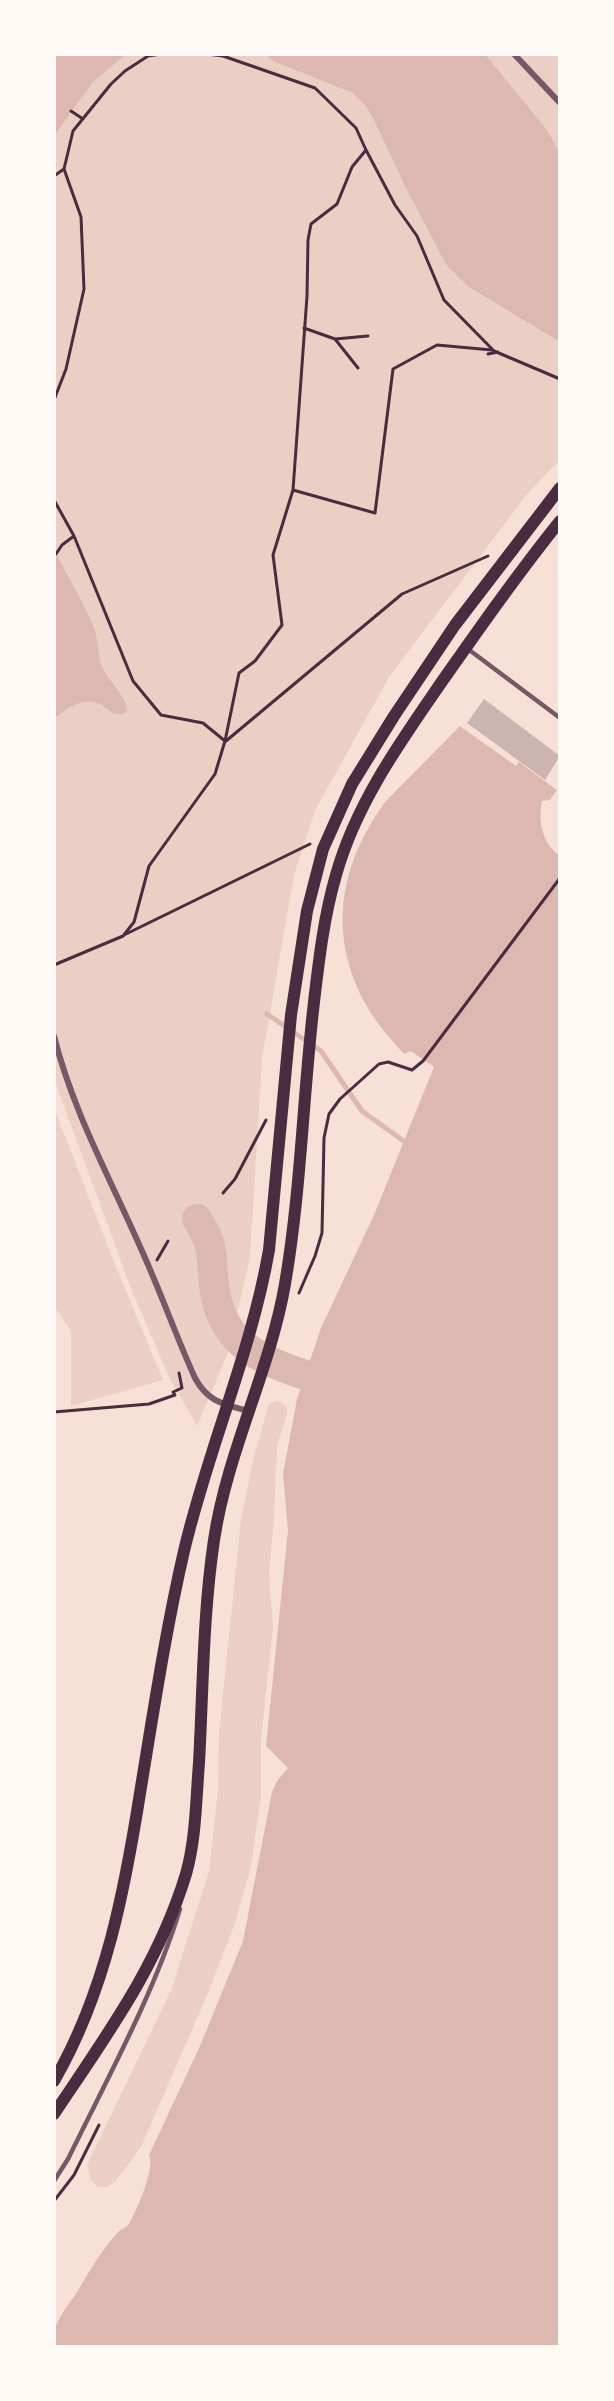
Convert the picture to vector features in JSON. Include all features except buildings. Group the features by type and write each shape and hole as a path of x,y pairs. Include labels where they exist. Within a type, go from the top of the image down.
{"main road":[{"path":"54,2081 91,2002 114,1930 127,1872 153,1712 182,1561 194,1511 258,1306 268,1250 291,1015 312,889 323,849 347,794 383,734 455,625 560,488"},
{"path":"54,2114 117,2023 140,1983 162,1937 187,1871 195,1816 208,1594 214,1537 229,1473 279,1313 292,1229 306,1067 328,907 336,873 348,837 376,782 394,753 466,647 560,521"}],"street":[{"path":"514,54 560,103"},
{"path":"54,1036 59,1057 84,1126 143,1252 195,1378 206,1395 227,1405 248,1411"}],"lane":[{"path":"466,647 560,718"},
{"path":"54,2181 68,2159 171,1940 187,1871"}],"path":[{"path":"54,399 66,369 84,290 81,217 64,169 73,131 111,84 125,71 148,56 161,54"},
{"path":"207,54 223,56 315,88 356,128 395,205 417,236 444,300 496,351"},
{"path":"71,111 83,119"},
{"path":"123,936 134,922 148,866 215,774 225,741 239,672 255,660 282,626 275,588 273,555 293,490 307,296 308,240 311,224 337,204 352,167 366,150"},
{"path":"54,176 64,169"},
{"path":"304,328 335,339 368,336"},
{"path":"335,339 358,368"},
{"path":"293,490 375,513 393,369 437,345 496,351 560,379"},
{"path":"488,354 496,351"},
{"path":"54,500 74,536 133,681 160,716 203,723 225,741"},
{"path":"56,554 62,545 74,536"},
{"path":"225,741 402,594 490,556"},
{"path":"54,965 123,936 311,844"},
{"path":"296,1302 322,1233 324,1138 329,1114 340,1099 382,1062 412,1070 423,1061 560,878"},
{"path":"223,1193 235,1179 267,1117"},
{"path":"54,1412 148,1404 175,1395 173,1392 182,1388"}],"shaded area":[{"path":"54,54 560,54 560,460 528,493 389,677 315,811 294,875 262,1059 250,1257 228,1353 197,1426 169,1377 132,1291 54,1079"},
{"path":"54,54 126,54 92,83 54,136"},
{"path":"266,54 485,54 546,129 560,153 560,342 469,287 447,266 375,122 366,106 353,93 273,61"},
{"path":"54,550 90,618 96,633 101,664 124,700 127,712 114,714 98,703 86,702 68,708 54,719"},
{"path":"460,726 516,766 519,762 557,790 550,800 542,801 541,824 549,845 560,856 560,2347 54,2347 54,2333 61,2315 107,2245 118,2232 129,2224 140,2200 150,2169 149,2155 200,2046 243,1941 272,1792 277,1781 288,1768 266,1746 288,1530 283,1474 297,1399 321,1328 374,1215 434,1067 411,1051 404,1054 378,1023 365,1003 353,977 346,951 343,925 344,899 349,874 358,849 386,801"},
{"path":"54,1108 163,1380 71,1406 71,1331 54,1306"},
{"path":"277,1400 287,1407 287,1414 277,1446 269,1575 273,1626 261,1741 261,1796 251,1866 235,1923 208,1993 141,2147 115,2182 107,2187 98,2187 91,2181 87,2165 172,1988 209,1871 218,1790 219,1732 241,1520 254,1456 269,1404"}],"waterway":[{"path":"267,1014 321,1051 362,1111 405,1142"},
{"path":"197,1219 209,1243 218,1304 233,1334 244,1345 271,1362 305,1375"}]}
